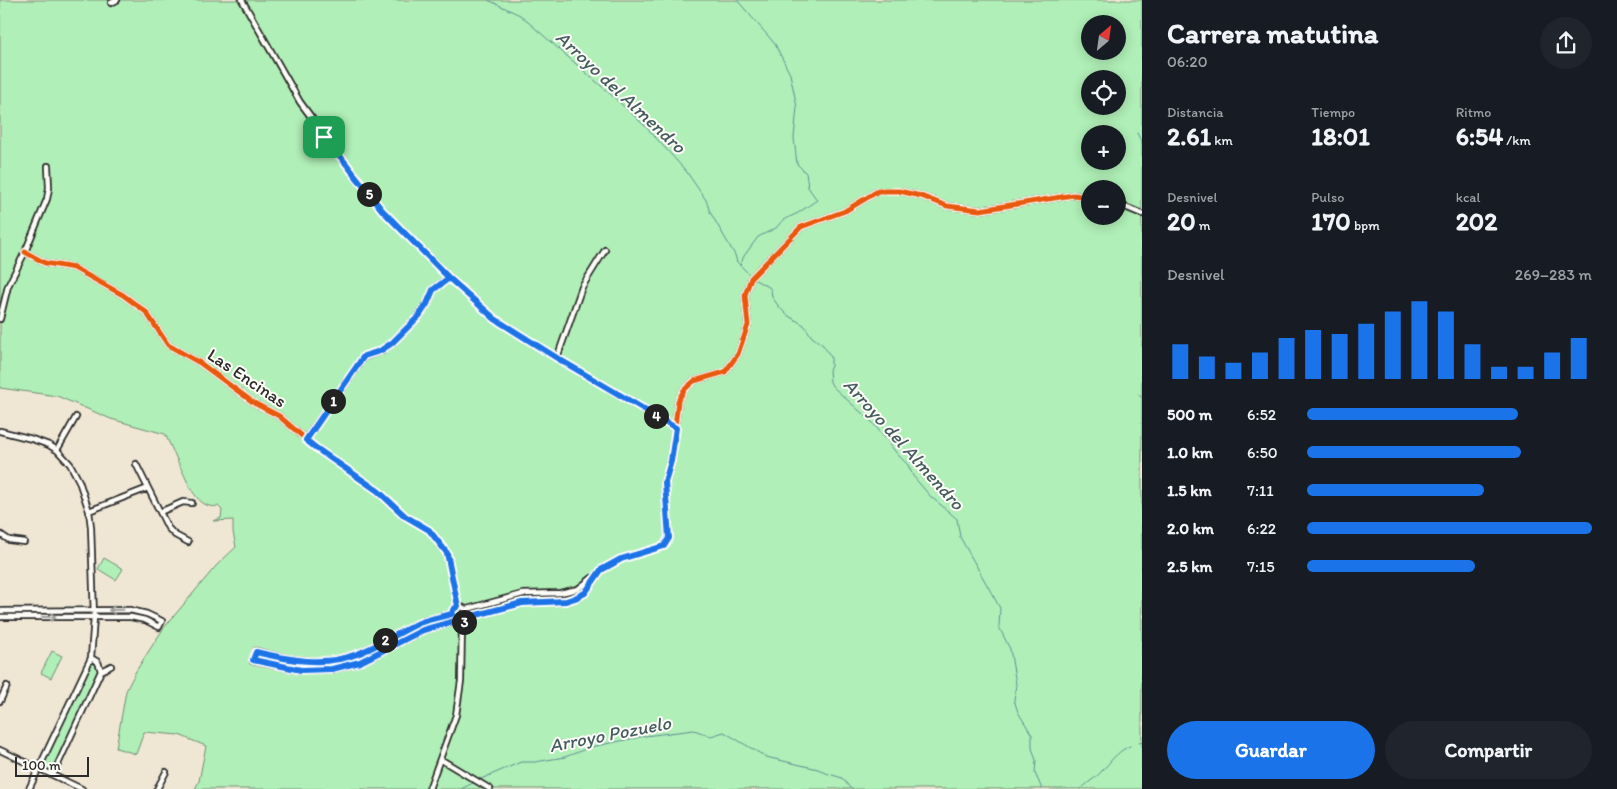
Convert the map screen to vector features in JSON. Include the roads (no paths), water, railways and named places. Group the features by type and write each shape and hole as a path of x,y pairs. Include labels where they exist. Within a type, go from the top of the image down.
{"street":[{"path":"112,3 117,0"},
{"path":"242,0 300,102 320,129 334,136 337,140 340,156"},
{"path":"320,129 324,146 340,156 382,210 449,278 495,319 676,428"},
{"path":"322,141 324,137 330,134"},
{"path":"328,149 334,148 337,143"},
{"path":"0,319 8,286 25,252 47,198 49,188 48,166"},
{"path":"452,614 421,622 356,654 332,660 287,660 256,652 253,660 301,670 332,669 360,662 423,630 455,621 462,623 469,617 522,603 566,601 575,598 585,593 601,570 621,559 664,546 669,538 665,482 671,461 678,401 684,390 694,381 725,372 738,354 748,325 745,295 751,278 801,227 845,211 878,191 900,191 921,196 947,206 980,210 1073,195 1081,196"},
{"path":"1126,207 1142,214"},
{"path":"557,358 582,287 605,250"},
{"name":"Las Encinas","path":"25,252 45,263 74,268 123,295 146,312 168,345 200,363 254,403 279,416 316,448 378,491 405,516 429,530 447,553 458,606"},
{"path":"306,440 364,356 380,351 392,343 419,316 433,290 449,278"},
{"path":"57,450 76,417"},
{"path":"0,432 49,445 57,450 70,464 79,481 89,511 92,535 94,617 91,658 29,789"},
{"path":"136,464 168,528 175,535 188,542"},
{"path":"89,511 148,488"},
{"path":"160,512 183,502 192,503"},
{"path":"0,534 9,540 24,542"},
{"path":"467,610 523,594 560,593 578,589 596,576"},
{"path":"455,621 452,614 453,610 458,606 462,606 467,610 469,617"},
{"path":"0,611 130,610 147,614 162,621 159,627 145,620 131,617 0,617"},
{"path":"429,789 456,715 461,681 462,623"},
{"path":"91,658 98,662 101,671"},
{"path":"53,775 101,671 111,666"},
{"path":"0,702 7,686"},
{"path":"0,750 82,789"},
{"path":"440,759 490,789"},
{"path":"157,789 166,772"}],"waterway":[{"name":"Arroyo del Almendro","path":"488,0 520,15 646,127 686,171 706,200 710,212 735,255 737,262 748,273"},
{"path":"737,0 775,44 790,74 797,107 794,138 797,164 806,173 808,187 817,200 798,213 783,220 776,228 758,237 744,256 740,266"},
{"path":"1137,133 1142,143"},
{"name":"Arroyo del Almendro","path":"755,280 769,287 772,297 780,308 787,315 804,325 812,337 823,345 831,357 829,370 830,382 833,387 873,423 908,465 913,476 931,497 957,519 960,537 1000,608 999,627 1010,649 1016,684 1014,700 1018,712 1032,735 1032,748 1036,760 1035,773 1042,789"},
{"path":"1138,394 1142,398"},
{"name":"Arroyo Pozuelo","path":"481,779 521,762 535,762 565,757 591,747 645,736 694,730 711,736 724,732 766,757 818,769 842,778 851,789"},
{"path":"1081,789 1097,776 1116,755 1130,746"},
{"name":"Arroyo Pozuelo","path":"461,789 473,783"}]}
